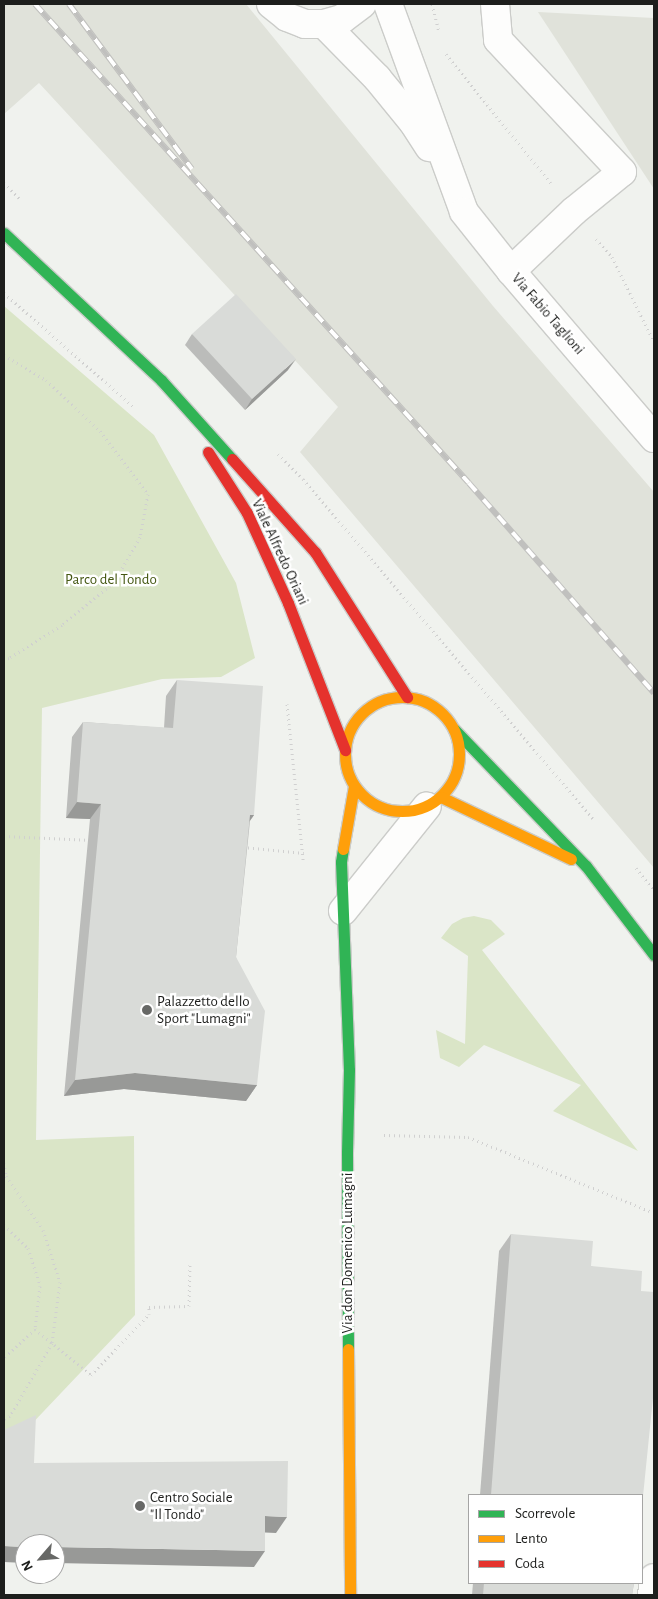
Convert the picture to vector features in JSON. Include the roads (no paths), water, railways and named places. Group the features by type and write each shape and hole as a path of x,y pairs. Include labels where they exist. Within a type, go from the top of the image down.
{"main road":[{"name":"Viale Alfredo Oriani","path":"4,233 161,380 315,552 407,697"},
{"name":"Viale Alfredo Oriani","path":"161,380 247,513 288,602 345,750"},
{"name":"Viale Alfredo Oriani","path":"454,729 459,748 458,768 452,784 434,801 410,811 393,811 377,806 354,786 346,767 345,750 349,733 357,719 369,707 387,699 407,697 426,702 442,713 454,729 586,866 654,955"},
{"name":"Via don Domenico Lumagni","path":"350,1595 349,1070 341,862 354,786"},
{"name":"Viale Alfredo Oriani","path":"434,801 586,866"}],"street":[{"path":"271,4 287,17 305,24 324,24 342,19 362,4"},
{"name":"Via Fabio Taglioni","path":"388,4 452,184 464,212 654,438"},
{"path":"495,4 498,40 622,172 574,212 511,270"},
{"name":"Via Fabio Taglioni","path":"324,24 377,78 413,122 452,184"},
{"path":"343,911 434,801"},
{"path":"652,1595 654,1578"}],"railway":[{"path":"35,4 469,483 654,693"},
{"path":"69,4 192,169"}],"place":[{"name":"Palazzetto dello Sport \"Lumagni\"","path":"147,1010"},
{"name":"Centro Sociale \"Il Tondo\"","path":"140,1506"}],"park label":[{"name":"Parco del Tondo","path":"111,580"}]}
